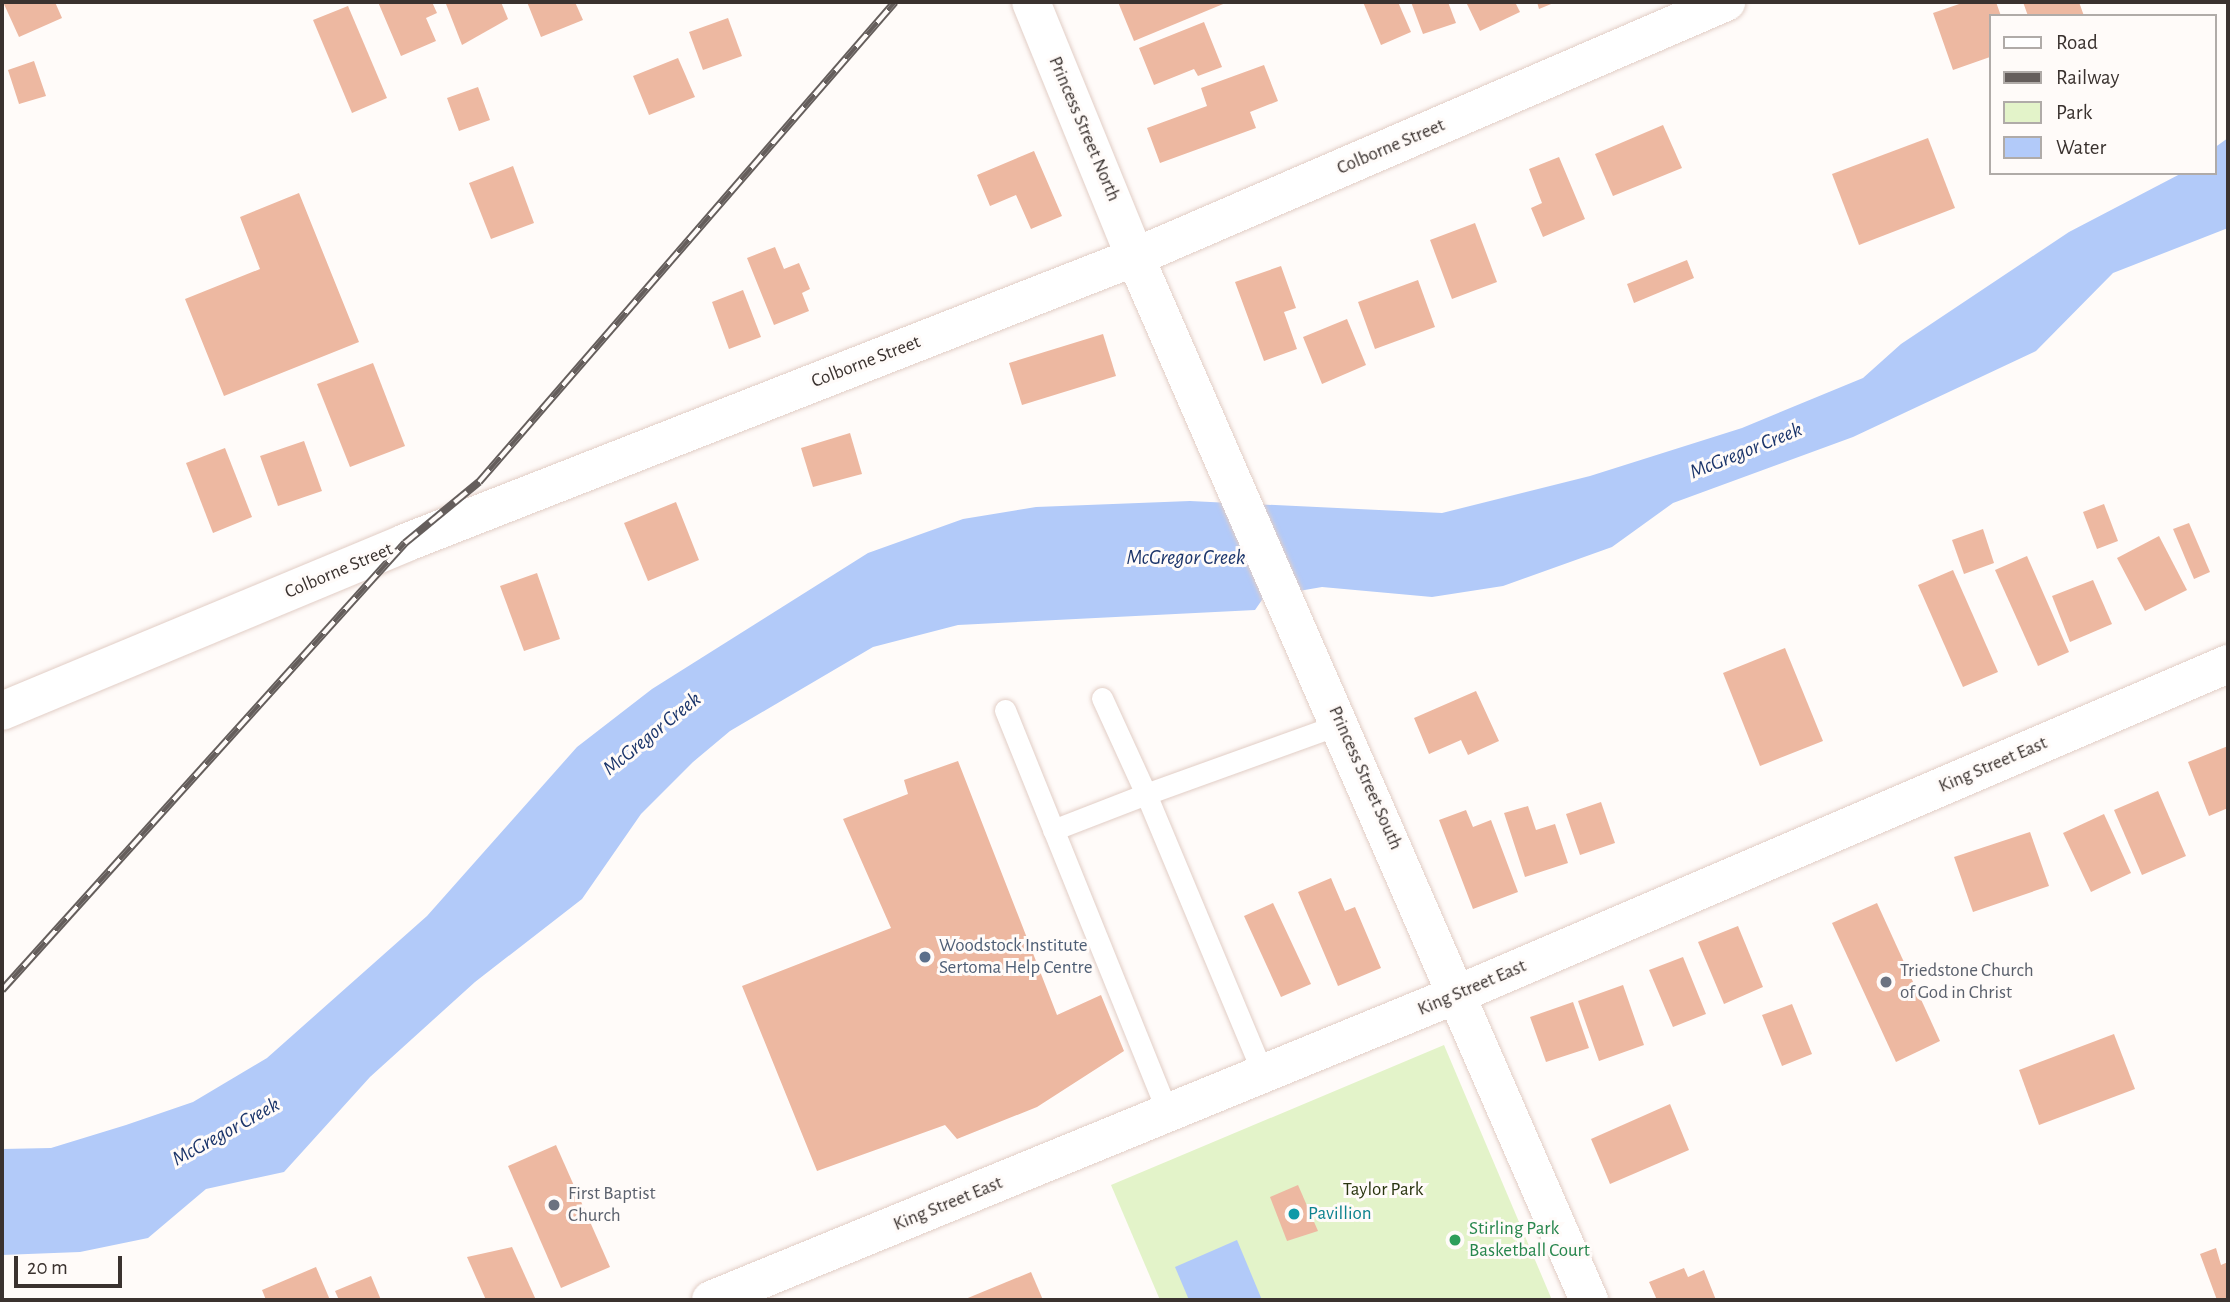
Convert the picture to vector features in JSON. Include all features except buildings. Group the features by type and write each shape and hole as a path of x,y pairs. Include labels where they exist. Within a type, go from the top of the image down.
{"street":[{"name":"Princess Street North","path":"1031,2 1135,257"},
{"name":"Colborne Street","path":"2,711 405,543 1135,257 1726,2"},
{"name":"Princess Street South","path":"1135,257 1311,654 1589,1300"},
{"name":"King Street East","path":"711,1300 1458,994 2228,664"}],"lane":[{"path":"1102,698 1146,793 1263,1074"},
{"path":"1005,710 1168,1114"},
{"path":"1054,830 1146,793 1340,724"}],"green space":[{"name":"Taylor Park","path":"1444,1045 1552,1300 1160,1300 1111,1185"}],"water":[{"name":"McGregor Creek","path":"2228,138 2228,228 2113,273 2036,351 1853,437 1673,503 1612,547 1503,586 1432,597 1322,587 1264,597 1255,610 958,625 873,647 730,731 693,762 641,814 582,899 475,982 370,1077 284,1172 206,1189 148,1238 80,1252 2,1255 2,1149 51,1148 193,1102 267,1058 427,916 577,747 652,689 868,553 963,519 1036,507 1190,501 1442,513 1590,476 1742,428 1863,378 1901,344 2069,232 2178,175 2216,175 2216,147"},
{"path":"1237,1240 1262,1300 1189,1300 1175,1267"}],"railway":[{"path":"2,990 405,543 479,482 895,2"}],"place":[{"name":"Woodstock Institute Sertoma Help Centre","path":"925,957"},
{"name":"Triedstone Church of God in Christ","path":"1886,982"},
{"name":"First Baptist Church","path":"554,1205"},
{"name":"Pavillion","path":"1294,1214"},
{"name":"Stirling Park Basketball Court","path":"1455,1240"}]}
